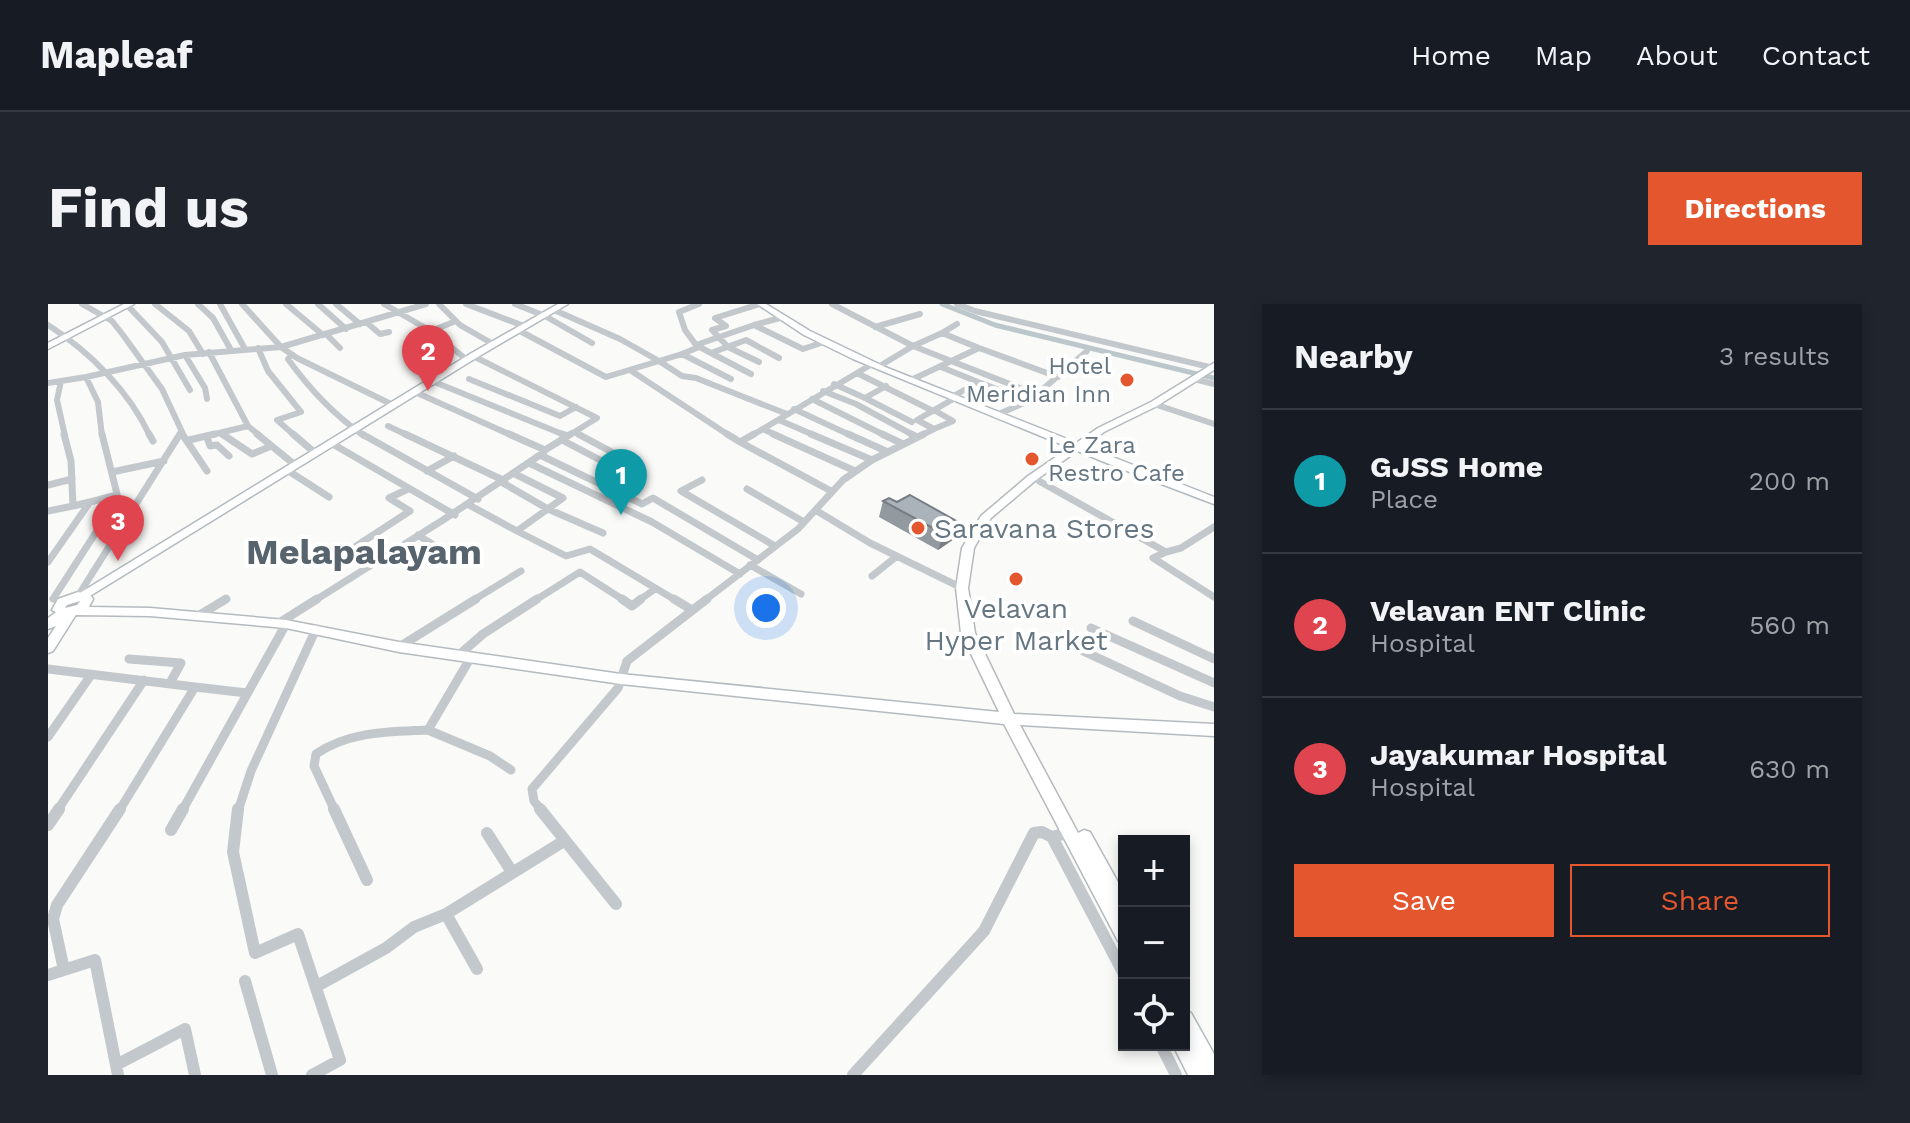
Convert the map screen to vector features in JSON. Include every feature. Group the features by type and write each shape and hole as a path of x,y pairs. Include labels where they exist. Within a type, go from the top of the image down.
{"main road":[{"path":"48,346 128,304"},
{"path":"760,304 824,342 875,365 1214,501"},
{"path":"48,625 66,605 456,366 554,310"},
{"path":"1118,923 1015,720 971,615 976,547 990,524 1101,430 1111,428 1154,404 1213,367"},
{"path":"1078,449 987,516 968,548 962,588 968,633 1122,907"},
{"path":"66,605 282,624 399,647 621,679 1015,720 1214,730"},
{"path":"48,648 66,605"},
{"path":"1190,1031 1214,1074"},
{"path":"1186,1051 1199,1075"}],"street":[{"path":"82,304 112,321 162,389 181,432 189,440 196,459 207,471"},
{"path":"128,304 162,342 190,390"},
{"path":"155,304 189,331 206,353 248,426 291,468 329,497"},
{"path":"198,304 213,318 231,350"},
{"path":"220,304 245,349"},
{"path":"242,304 292,355 393,405"},
{"path":"286,304 340,348"},
{"path":"318,304 346,329"},
{"path":"336,304 380,334 389,332"},
{"path":"171,830 282,624 418,535 455,515 597,418 470,358 384,304"},
{"path":"49,382 185,355 281,347 426,304"},
{"path":"439,304 456,321 493,344"},
{"path":"466,304 521,328 606,377 682,354 734,330 780,318"},
{"path":"515,304 554,310 620,339 682,376 696,378 790,412 888,452"},
{"path":"699,304 679,312 685,330 697,346 751,374"},
{"path":"760,304 715,318 779,358"},
{"path":"832,304 913,346 1038,395"},
{"path":"957,304 975,311 1213,367"},
{"path":"554,310 592,343"},
{"path":"875,327 920,314"},
{"path":"431,331 456,321"},
{"path":"740,442 765,430 834,384 957,324"},
{"path":"48,325 67,336 103,373 145,423 153,441"},
{"path":"754,325 803,349 824,342"},
{"path":"726,326 712,330 728,347 759,362"},
{"path":"942,333 1058,377"},
{"path":"711,353 746,340"},
{"path":"258,348 268,371 301,412 277,420 315,453"},
{"path":"911,380 979,348"},
{"path":"996,415 1015,409 1038,395 1087,351"},
{"path":"682,354 731,379"},
{"path":"185,355 205,388 207,399"},
{"path":"292,355 288,359 307,387 324,406 353,429 478,499"},
{"path":"456,366 490,390 560,416 576,407"},
{"path":"941,367 1029,401"},
{"path":"630,370 740,442 831,491"},
{"path":"616,904 534,801 532,789 618,688 627,661 804,522 817,511 831,491 855,471 953,421 857,373"},
{"path":"66,605 117,504 98,402 86,377"},
{"path":"1194,379 1214,384"},
{"path":"61,381 56,392 57,405 60,427 71,458 73,506"},
{"path":"432,381 638,466 626,474"},
{"path":"900,428 978,382"},
{"path":"834,384 934,429"},
{"path":"865,398 886,386"},
{"path":"823,391 917,437"},
{"path":"415,392 543,452 642,504 653,498 801,594"},
{"path":"812,399 903,444"},
{"path":"1154,404 1214,424"},
{"path":"779,420 872,460"},
{"path":"189,440 248,426"},
{"path":"388,426 454,456 548,509 603,533"},
{"path":"765,430 855,471"},
{"path":"66,605 181,432"},
{"path":"221,433 252,454 269,447"},
{"path":"568,436 642,482"},
{"path":"207,437 210,446 217,445 229,456"},
{"path":"331,443 455,515"},
{"path":"427,471 454,456"},
{"path":"112,472 164,461"},
{"path":"529,463 652,522 740,574"},
{"path":"515,474 563,498 517,531"},
{"path":"48,485 72,479"},
{"path":"702,480 681,491 775,546"},
{"path":"1039,481 1166,552"},
{"path":"341,556 410,511 389,498 408,489"},
{"path":"747,489 804,522"},
{"path":"48,519 51,511 117,495"},
{"path":"48,562 90,502"},
{"path":"469,505 566,556 590,549 692,610"},
{"path":"817,511 962,588"},
{"path":"1214,527 1181,548 1153,558 1214,597"},
{"path":"418,535 458,561"},
{"path":"872,576 897,556"},
{"path":"399,647 521,571"},
{"path":"428,730 465,656 483,634 580,572 632,606 655,589"},
{"path":"198,616 226,599"},
{"path":"1133,621 1214,659"},
{"path":"1091,628 1214,683"},
{"path":"312,1075 340,1060 317,986 298,934 255,953 233,852 235,819 251,771 316,629"},
{"path":"1083,651 1180,696 1214,707"},
{"path":"129,659 181,663 170,683"},
{"path":"48,669 247,693"},
{"path":"48,737 91,675"},
{"path":"48,825 144,680"},
{"path":"64,970 53,919 57,905 160,748 195,687"},
{"path":"367,880 314,766 316,754 327,744 348,737 428,730 490,756 511,770"},
{"path":"853,1075 984,931 1034,833 1042,832 1052,837 1118,963"},
{"path":"1052,837 1071,832"},
{"path":"487,833 512,872"},
{"path":"317,986 386,948 414,927 446,914 564,841"},
{"path":"446,914 477,969"},
{"path":"48,975 95,960 117,1070 185,1029 195,1075"},
{"path":"245,981 272,1075"},
{"path":"1164,1051 1176,1075"}],"building":[{"path":"910,495 960,523 944,534 883,501 889,498 897,502"}],"waterway":[{"path":"942,304 995,325 1214,378"}],"place":[{"name":"Hotel Meridian Inn","path":"1127,380"},
{"name":"Velavan ENT Clinic","path":"428,391"},
{"name":"Le Zara Restro Cafe","path":"1032,459"},
{"name":"GJSS Home","path":"621,515"},
{"name":"Saravana Stores","path":"918,528"},
{"name":"Jayakumar Hospital","path":"118,561"},
{"name":"Velavan Hyper Market","path":"1016,579"}],"district":[{"name":"Melapalayam","path":"364,552"}]}
